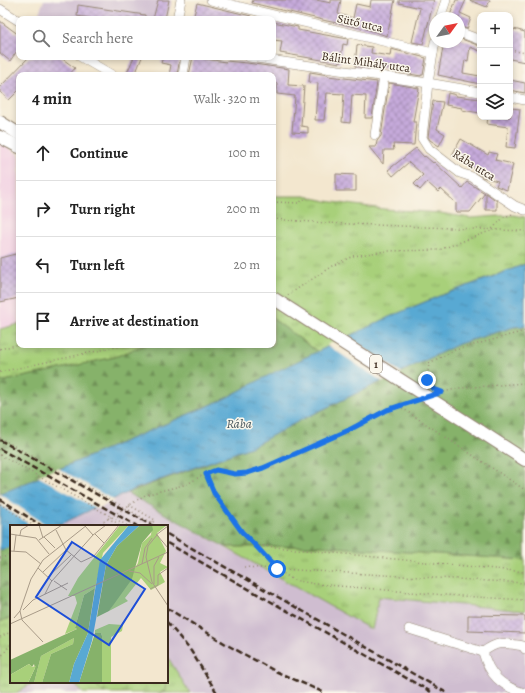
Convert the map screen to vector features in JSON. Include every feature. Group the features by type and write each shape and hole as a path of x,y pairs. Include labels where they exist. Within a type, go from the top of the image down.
{"main road":[{"path":"0,122 16,132"},
{"path":"0,137 16,145"},
{"name":"1","path":"276,300 525,460"}],"street":[{"path":"178,16 181,0"},
{"name":"Sütő utca","path":"211,0 434,53"},
{"path":"442,12 446,0"},
{"path":"0,9 16,20"},
{"path":"465,34 477,39"},
{"name":"Rába utca","path":"434,48 428,83 422,138 429,149 460,173 472,177 515,206 525,210"},
{"path":"86,60 107,72"},
{"path":"184,72 186,60"},
{"name":"Bálint Mihály utca","path":"269,60 477,91"},
{"path":"375,136 384,77"},
{"path":"513,98 525,100"},
{"path":"409,629 483,652"},
{"path":"483,652 496,643 507,643 523,646 525,649"},
{"path":"483,652 486,664 492,674 498,680 515,690 524,693"}],"path":[{"path":"513,51 525,53"},
{"path":"276,202 299,203 307,197"},
{"path":"292,293 305,282 332,266 353,256 386,251 438,250 490,231 504,217 514,213"},
{"path":"276,219 490,231 525,231"},
{"path":"442,392 434,389 427,380 429,363 455,350 525,331"},
{"path":"0,349 16,345"},
{"path":"0,372 111,348"},
{"path":"435,394 460,388 496,384 514,385 525,383"},
{"path":"98,525 145,495 188,484 216,470 235,474 247,473 263,468 349,430 398,405 413,400"},
{"path":"398,405 525,490"},
{"path":"0,438 152,523 155,520 129,505"},
{"path":"0,455 126,525"},
{"path":"206,474 214,493 242,532 277,569 293,580 316,584 525,600"},
{"path":"0,504 32,525"},
{"path":"108,518 120,525"},
{"path":"255,545 525,572"},
{"path":"0,558 10,555"},
{"path":"244,566 525,583"},
{"path":"0,637 10,632"},
{"path":"0,658 10,645"}],"shaded area":[{"path":"44,0 172,0 168,16 58,16 39,13"},
{"path":"0,142 16,153 16,325 0,329"},
{"path":"127,493 372,630 379,597 525,611 525,693 190,693 168,658 168,525 59,525"},
{"path":"32,683 73,683 83,693 16,693"}],"green space":[{"path":"276,196 305,196 326,201 384,209 440,213 470,218 513,215 525,217 525,264 409,309 318,352 276,321"},
{"path":"276,321 318,352 222,400 0,494 0,382 115,357 138,348 276,348"},
{"path":"16,325 16,348 138,348 115,357 0,382 0,329"},
{"path":"525,326 525,560 320,546 225,547 127,493 251,447 301,420 459,344 514,327"},
{"path":"320,546 525,560 525,611 379,597 372,630 225,547"},
{"path":"10,547 10,617 0,622 0,550"},
{"path":"10,617 10,683 32,683 16,693 0,693 0,622"},
{"path":"168,658 190,693 160,693 166,691 166,683 168,683"},
{"path":"73,683 95,683 105,693 83,693"},
{"path":"95,683 165,683 166,691 160,693 105,693"}],"water":[{"name":"Rába","path":"525,264 525,326 514,327 459,344 301,420 251,447 135,489 59,525 10,525 10,547 0,550 0,494 222,400 275,372 389,317 439,296"}],"pier":[{"path":"345,336 402,373 383,382 327,345"},
{"path":"58,468 115,501 97,509 37,476"},
{"path":"0,494 46,525 30,525 0,505"}],"building":[{"path":"158,0 169,0 166,16 154,16"},
{"path":"253,0 316,0 331,3 331,0 341,0 338,14 353,18 356,4 370,7 371,0 395,0 387,36 366,29 252,3"},
{"path":"399,0 434,0 431,12 429,12 429,20 423,44 412,42 420,8 399,3"},
{"path":"456,0 466,0 460,12 451,12"},
{"path":"469,0 490,0 487,7"},
{"path":"197,3 251,16 194,16"},
{"path":"78,5 145,15 145,16 77,16"},
{"path":"465,15 471,18 467,29 465,28"},
{"path":"0,21 16,33 16,52 10,61 0,53"},
{"path":"276,23 298,27 298,30 348,39 347,45 343,44 340,63 280,53 282,41 276,40"},
{"path":"514,29 525,32 525,62 513,60"},
{"path":"465,40 477,45 477,50 470,47 468,61 465,60 463,73 477,75 477,83 438,75 443,48 465,48"},
{"path":"357,45 372,47 371,53 390,56 391,49 426,58 423,75 421,76 390,71 390,69 369,65 369,68 355,66"},
{"path":"26,60 64,60 75,68 72,72 16,72 16,93 9,100 0,92 0,87"},
{"path":"133,60 141,60 136,72 127,72"},
{"path":"162,60 180,60 178,72 170,72 171,65 161,63"},
{"path":"192,60 226,61 289,69 288,85 304,86 301,126 308,127 308,133 292,132 295,96 277,94 276,72 190,72"},
{"path":"310,72 328,76 377,82 372,118 365,118 366,96 352,95 350,123 342,122 344,94 327,93 324,120 315,120 318,83 309,82"},
{"path":"513,81 525,83 525,93 513,91"},
{"path":"389,83 419,88 413,122 416,122 414,145 393,144 394,150 384,150 383,164 369,147 376,147 377,141 381,136"},
{"path":"448,93 456,96 477,99 477,112 462,110 462,108 446,105"},
{"path":"433,101 443,102 437,129 445,134 439,146 428,137"},
{"path":"513,108 520,109 515,148 506,147 508,127 487,124 488,120 513,120"},
{"path":"461,139 488,155 489,152 497,154 495,160 513,164 507,190 496,186 498,181 482,177 475,172 476,170 452,155"},
{"path":"416,148 424,157 425,156 433,163 434,162 462,188 467,182 485,193 470,212 456,212 456,203 441,189 438,192 427,182 420,190 414,184 423,175 409,162 393,176 388,170"},
{"path":"336,174 356,175 356,191 336,191"},
{"path":"486,193 497,201 497,210 486,210"},
{"path":"16,254 16,299 0,302 0,258"},
{"path":"468,615 525,616 525,633 468,631"}],"railway":[{"path":"0,440 151,525"},
{"path":"0,449 135,525"},
{"path":"0,499 40,525"},
{"path":"168,535 447,693"},
{"path":"168,544 433,693"},
{"path":"168,609 229,646 275,671 325,693"},
{"path":"168,623 191,651 217,693"}],"route":[{"path":"277,569 242,532 214,493 206,474 216,470 235,474 247,473 263,468 349,430 398,405 442,392 434,389 427,380"}]}
